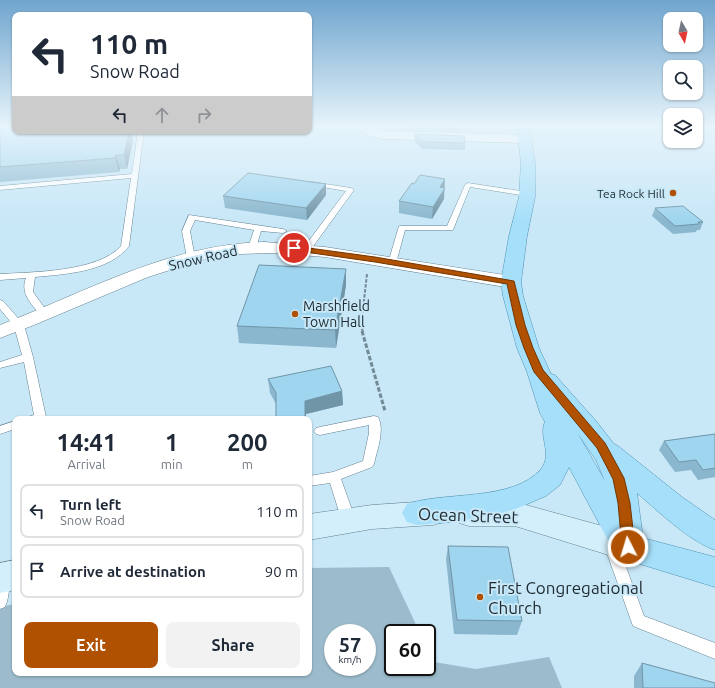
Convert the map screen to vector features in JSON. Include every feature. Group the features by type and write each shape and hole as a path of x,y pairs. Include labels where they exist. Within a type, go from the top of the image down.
{"main road":[{"path":"527,157 527,194 518,236 511,282 520,325 528,348 539,372 553,413 619,544"},
{"path":"539,372 601,446 672,506 715,537"},
{"path":"417,513 483,506 519,497 536,488 553,474 558,463 560,450 553,413"},
{"path":"601,446 618,478 624,503 619,544"},
{"name":"Ocean Street","path":"312,527 417,513 515,514 715,572"}],"street":[{"name":"Snow Road","path":"0,332 130,279 191,258 229,250 252,248 306,250 511,282"}],"lane":[{"path":"0,277 85,267 115,257 123,251 125,246 138,157"},
{"path":"0,188 135,176"},
{"path":"306,183 351,190 306,250"},
{"path":"392,263 402,228 450,228 468,185 527,194"},
{"path":"191,258 186,230 192,217 283,231"},
{"path":"252,248 258,228"},
{"path":"32,274 27,288 28,292 44,314"},
{"path":"0,303 18,325 28,357 40,416"},
{"path":"0,365 28,357"},
{"path":"312,481 334,477 368,464 375,433 374,420 320,431"},
{"path":"0,430 12,426"},
{"path":"334,477 349,521"},
{"path":"619,544 638,622 715,651"}],"path":[{"path":"374,420 386,411 361,326 366,276 375,260"}],"shaded area":[{"path":"389,567 416,624 384,624 384,676 436,676 436,662 476,669 549,657 562,688 0,688 0,607 12,605 12,676 312,676 312,568"}],"building":[{"path":"0,157 115,157 115,158 0,167"},
{"path":"248,173 326,184 306,208 223,196"},
{"path":"420,175 445,179 440,187 445,188 433,207 399,201"},
{"path":"683,206 703,222 698,222 699,224 675,226 655,208"},
{"name":"Marshfield Town Hall","path":"259,265 346,269 335,330 237,326"},
{"path":"331,366 342,391 305,401 305,416 276,416 276,393 268,379"},
{"path":"715,434 715,468 703,470 696,460 679,462 664,441"},
{"name":"First Congregational Church","path":"448,546 508,547 522,621 457,620"},
{"path":"642,663 715,683 715,688 643,688"}],"place":[{"name":"Tea Rock Hill","path":"673,193"},
{"name":"Marshfield Town Hall","path":"295,314"},
{"name":"First Congregational Church","path":"480,597"}],"route":[{"path":"294,248 511,282 520,325 528,348 539,372 601,446 618,478 624,503 628,547"}]}
